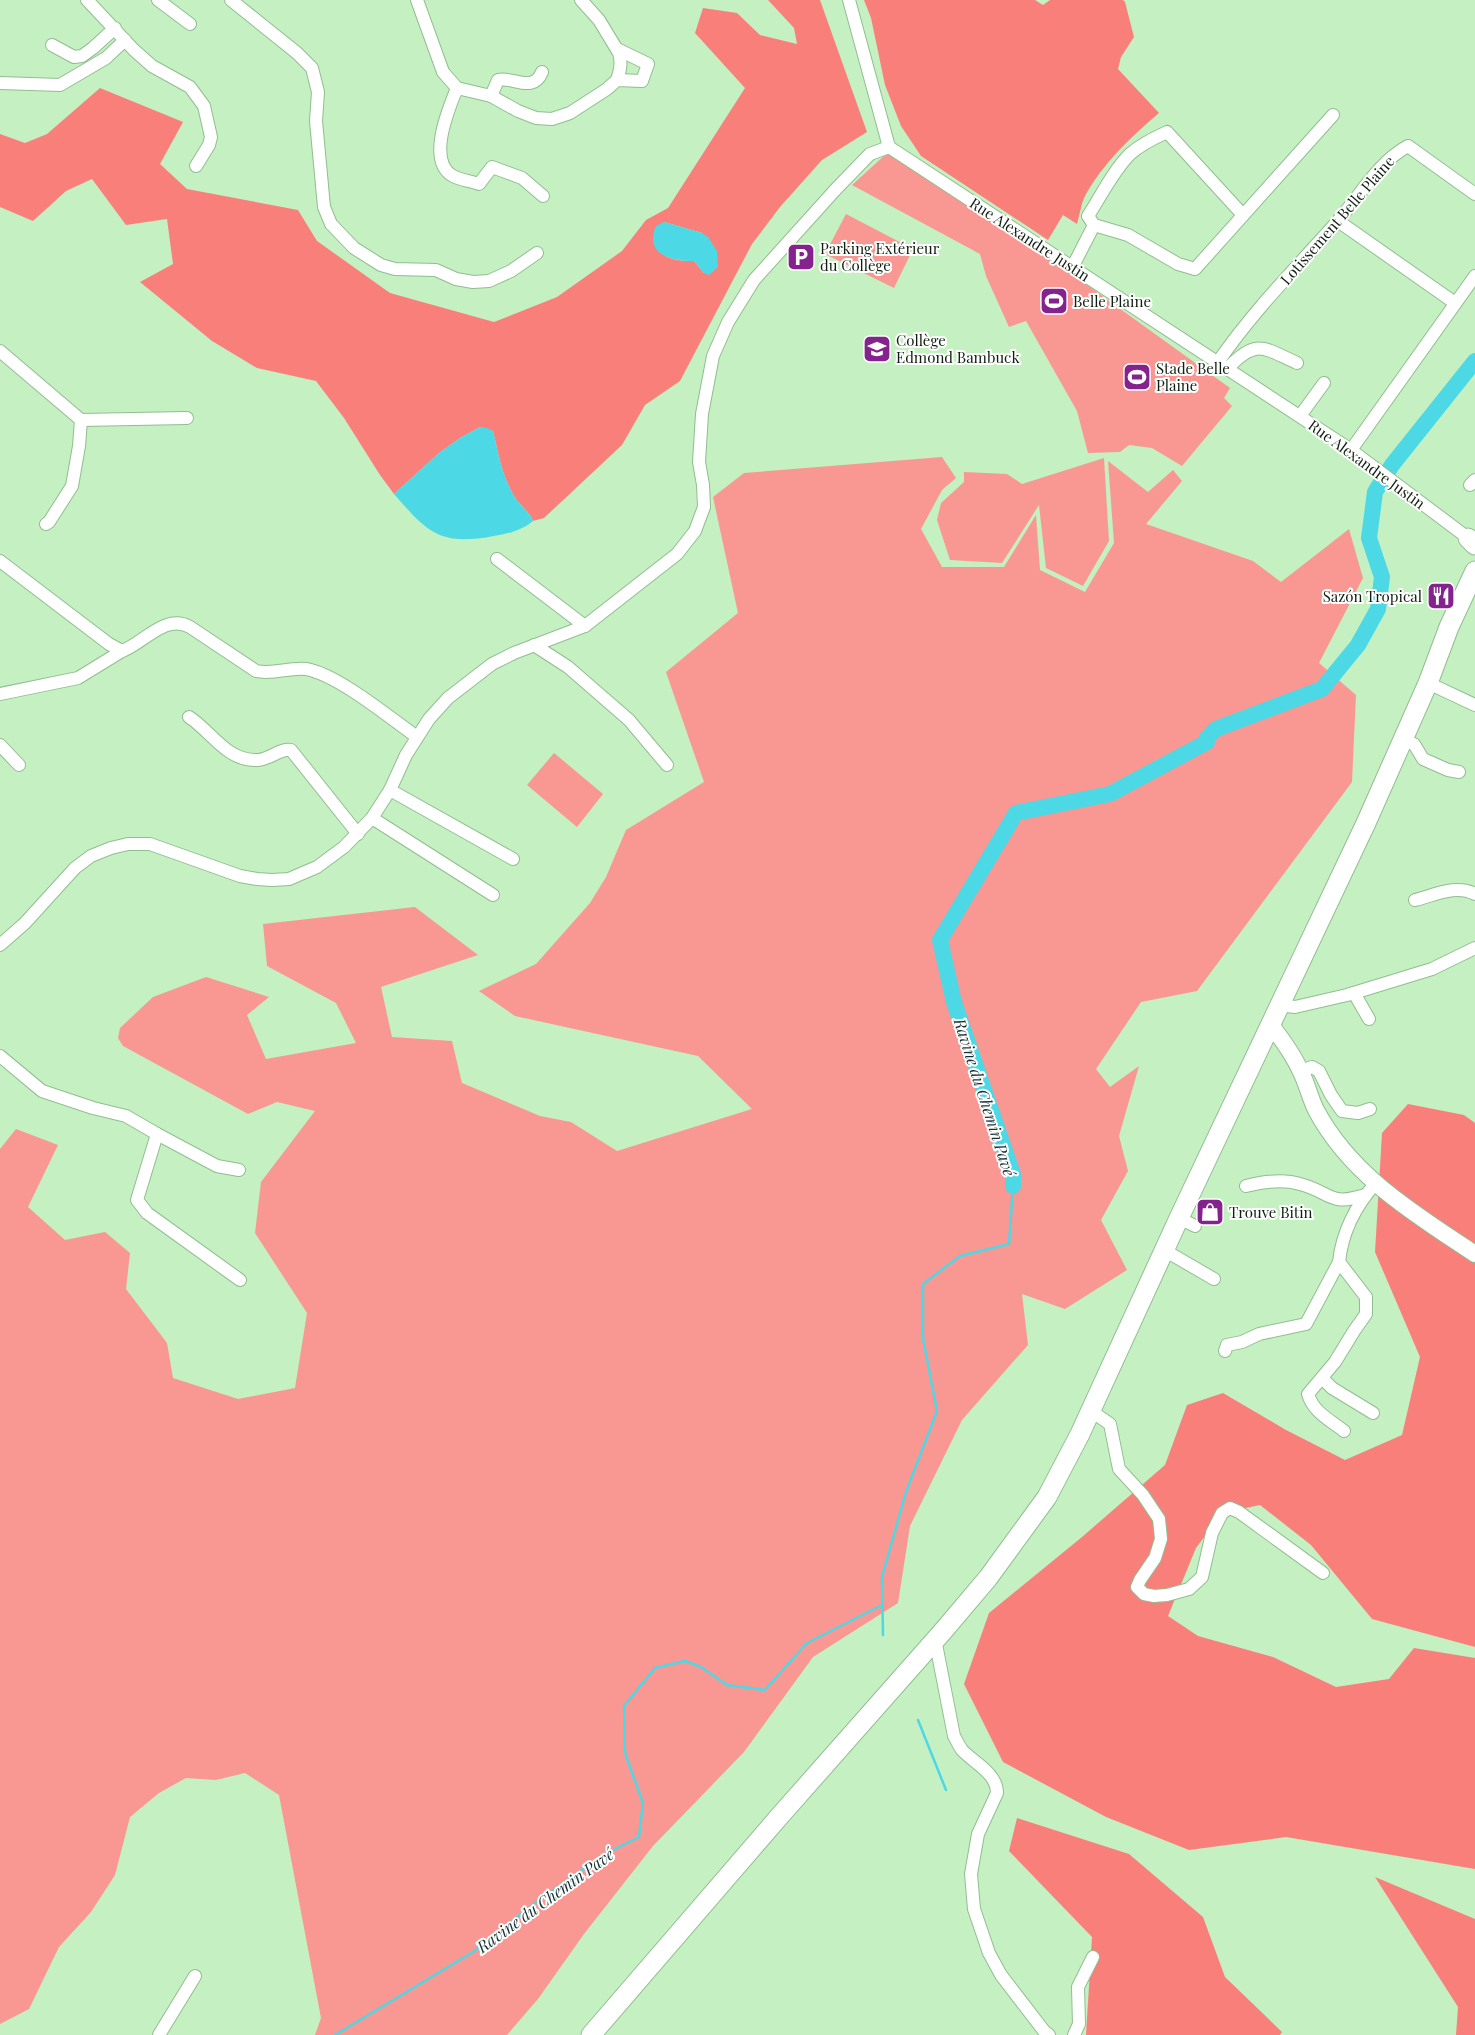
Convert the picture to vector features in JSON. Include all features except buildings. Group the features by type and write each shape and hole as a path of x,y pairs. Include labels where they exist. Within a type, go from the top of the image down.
{"highway":[{"path":"598,2033 988,1578 1048,1497 1091,1411 1164,1250 1187,1222 1270,1024 1366,823 1474,573"}],"main road":[{"path":"1270,1024 1282,1039 1301,1071 1316,1110 1370,1189 1402,1205 1475,1254"}],"street":[{"path":"87,0 152,66 190,87 204,106 211,137 209,145 196,166"},
{"path":"158,0 190,24"},
{"path":"231,0 297,53 312,68 318,92 316,121 324,207 330,224 354,248 381,265 395,269 436,270 456,279 473,282 489,281 504,274 537,253"},
{"path":"417,0 443,72 456,88 491,96 518,111 536,118 552,119 570,113 608,89 617,80 621,60 617,49 599,20 582,0"},
{"path":"0,946 75,868 91,856 111,848 128,844 150,844 240,876 272,880 296,876 317,866 332,857 358,834 372,818 390,790 406,755 429,718 466,682 492,664 585,626 667,563 688,542 695,531 704,507 699,462 702,414 713,356 728,322 754,280 870,154 889,147 849,0"},
{"path":"52,45 74,57 82,56 115,28"},
{"path":"0,83 60,85 106,58 125,40"},
{"path":"617,49 648,64 642,81 617,80"},
{"path":"491,96 498,80 502,79 527,84 538,80 542,72"},
{"path":"456,88 445,119 439,147 447,171 454,177 479,184 492,167 522,178 543,196"},
{"path":"1243,215 1166,132 1130,154 1088,216 1094,225 1128,235 1178,264 1195,268 1243,215 1333,115"},
{"name":"Lotissement Belle Plaine","path":"1223,365 1243,329 1298,263 1338,221 1379,171 1399,151 1408,146 1475,194"},
{"name":"Rue Alexandre Justin","path":"889,147 1351,450 1473,542"},
{"path":"1338,221 1455,303"},
{"path":"1073,266 1094,225"},
{"path":"1351,450 1475,276"},
{"path":"1243,329 1258,348"},
{"path":"1223,365 1254,347 1264,348 1297,363"},
{"path":"0,351 81,420 187,418"},
{"path":"1300,416 1324,384"},
{"path":"46,524 72,486 79,446 81,420"},
{"path":"496,559 585,626"},
{"path":"0,561 109,644 122,651"},
{"path":"0,694 78,678 168,624 180,623 190,627 256,671 269,672 296,668 324,674 417,737"},
{"path":"534,646 568,667 629,720 666,765"},
{"path":"1428,683 1475,705"},
{"path":"189,717 215,742 244,758 263,760 282,751 291,750 358,834"},
{"path":"1402,741 1414,744 1423,759 1448,770 1459,772"},
{"path":"0,745 19,765"},
{"path":"390,790 513,859"},
{"path":"372,818 493,895"},
{"path":"1415,900 1454,889 1468,890 1475,894"},
{"path":"1279,1005 1301,1006 1354,993 1432,969 1475,948"},
{"path":"1354,993 1369,1019"},
{"path":"0,1056 42,1091 92,1108 126,1116 217,1166 239,1170"},
{"path":"1301,1071 1312,1067 1319,1071 1331,1095 1342,1111 1358,1114 1370,1109"},
{"path":"157,1134 138,1200 146,1213 240,1280"},
{"path":"1246,1186 1262,1182 1299,1183 1340,1201 1349,1201 1370,1189"},
{"path":"1225,1351 1227,1345 1242,1342 1259,1334 1306,1324 1339,1262 1346,1231 1370,1189"},
{"path":"1164,1250 1214,1279"},
{"path":"1339,1262 1366,1297 1366,1314 1335,1362 1308,1394 1310,1402 1315,1409 1344,1431"},
{"path":"1322,1378 1332,1388 1374,1413"},
{"path":"1091,1411 1110,1424 1118,1469 1143,1495 1159,1519 1161,1539 1155,1558 1137,1587 1144,1594 1154,1596 1189,1589 1202,1577 1212,1533 1222,1513 1230,1508 1239,1512 1322,1573"},
{"path":"935,1640 954,1736 961,1749 992,1777 996,1789 996,1794 978,1834 971,1874 974,1909 989,1953 1001,1975 1046,2033"},
{"path":"1074,2035 1079,2024 1078,1987 1094,1957"},
{"path":"159,2035 195,1976"}],"shaded area":[{"path":"768,0 820,0 867,132 822,160 780,207 752,244 680,381 645,405 622,445 544,518 533,521 516,499 506,480 493,431 480,427 439,453 394,494 344,418 316,381 257,368 212,341 140,282 173,264 167,219 126,225 92,179 66,191 33,221 0,207 0,134 25,143 47,134 100,88 183,122 160,164 187,189 298,210 317,241 390,293 494,322 557,297 622,251 646,220 668,208 745,88 695,33 703,8 737,13 760,35 797,44 794,28","holes":["664,222 702,233 704,273 694,261 678,260 669,257 657,248"]},
{"path":"864,0 1035,0 1043,5 1050,0 1123,0 1134,37 1121,57 1118,69 1159,113 1128,141 1101,171 1084,197 1077,224 1063,215 1048,240 921,156 901,126 885,85 871,18"},
{"path":"894,154 1062,267 1230,388 1224,398 1232,406 1182,466 1152,448 1129,445 1120,452 1088,453 1077,411 1026,321 1009,327 986,276 980,254 852,185 885,155"},
{"path":"846,214 913,249 894,288 825,254"},
{"path":"942,457 956,478 942,490 921,529 942,567 1004,567 1036,515 1040,570 1085,592 1114,543 1108,461 1148,492 1173,470 1182,481 1146,524 1253,561 1281,582 1349,529 1363,578 1319,663 1356,695 1352,782 1197,991 1141,1002 1096,1069 1110,1087 1139,1066 1119,1136 1128,1171 1101,1220 1127,1270 1065,1309 1022,1294 1028,1345 962,1420 910,1526 898,1603 813,1657 744,1752 653,1846 584,1934 538,1999 507,2035 315,2035 321,2018 279,1795 245,1773 216,1780 186,1778 159,1793 130,1817 115,1875 91,1912 59,1947 29,2009 0,2024 0,1149 16,1129 58,1145 28,1207 65,1240 105,1232 130,1253 126,1289 167,1343 173,1378 238,1399 295,1388 307,1313 255,1233 261,1182 315,1111 277,1102 248,1114 123,1046 118,1038 120,1028 153,997 206,977 269,997 247,1015 266,1059 356,1043 336,1003 267,966 263,924 415,907 478,955 381,987 392,1037 452,1041 462,1083 540,1116 571,1122 617,1151 752,1109 698,1056 515,1016 479,991 536,964 590,903 606,877 626,830 704,782 666,672 738,613 713,497 744,473"},
{"path":"1104,458 1109,541 1083,586 1046,568 1039,505 1002,563 950,560 937,520 941,503 964,482 964,472 1007,474 1022,484"},
{"path":"554,753 603,794 577,827 527,785"},
{"path":"1408,1104 1464,1115 1475,1123 1475,1647 1372,1619 1311,1545 1260,1505 1222,1513 1196,1548 1168,1616 1198,1636 1273,1657 1336,1687 1389,1679 1414,1648 1475,1658 1475,1869 1286,1837 1189,1850 1106,1817 1003,1762 964,1684 989,1613 1082,1537 1165,1465 1187,1405 1223,1393 1286,1430 1345,1460 1402,1435 1420,1357 1375,1252 1382,1133"},
{"path":"1017,1818 1129,1854 1203,1917 1225,1977 1282,2032 1280,2035 1086,2035 1092,1937 1009,1851"},
{"path":"1375,1877 1475,1919 1475,2035 1456,2035 1458,2007"}],"water":[{"path":"664,222 702,233 708,237 717,251 718,267 709,275 704,273 694,261 668,257 656,249 653,236 656,226"},
{"path":"480,427 493,431 506,480 516,499 533,521 509,533 476,539 460,539 436,533 416,518 394,494 439,453"}],"waterway":[{"name":"Ravine du Chemin Pavé","path":"1013,1186 1013,1174 954,1002 940,940 1016,813 1110,794 1207,742 1207,738 1216,729 1322,689 1358,645 1378,609 1382,577 1369,538 1375,492 1392,465 1475,361"},
{"name":"Ravine du Chemin Pavé","path":"883,1635 882,1577 906,1492 937,1411 923,1338 923,1284 960,1256 1009,1244 1013,1186"},
{"name":"Ravine du Chemin Pavé","path":"335,2035 473,1952 530,1907 603,1855 639,1837 643,1803 625,1753 624,1706 655,1668 685,1661 701,1667 727,1685 765,1690 807,1643 882,1605"},
{"path":"918,1720 946,1790"}],"place":[{"name":"Parking Extérieur du Collège","path":"801,257"},
{"name":"Belle Plaine","path":"1054,301"},
{"name":"Collège Edmond Bambuck","path":"877,349"},
{"name":"Stade Belle Plaine","path":"1137,377"},
{"name":"Sazón Tropical","path":"1441,596"},
{"name":"Trouve Bitin","path":"1210,1212"}]}
